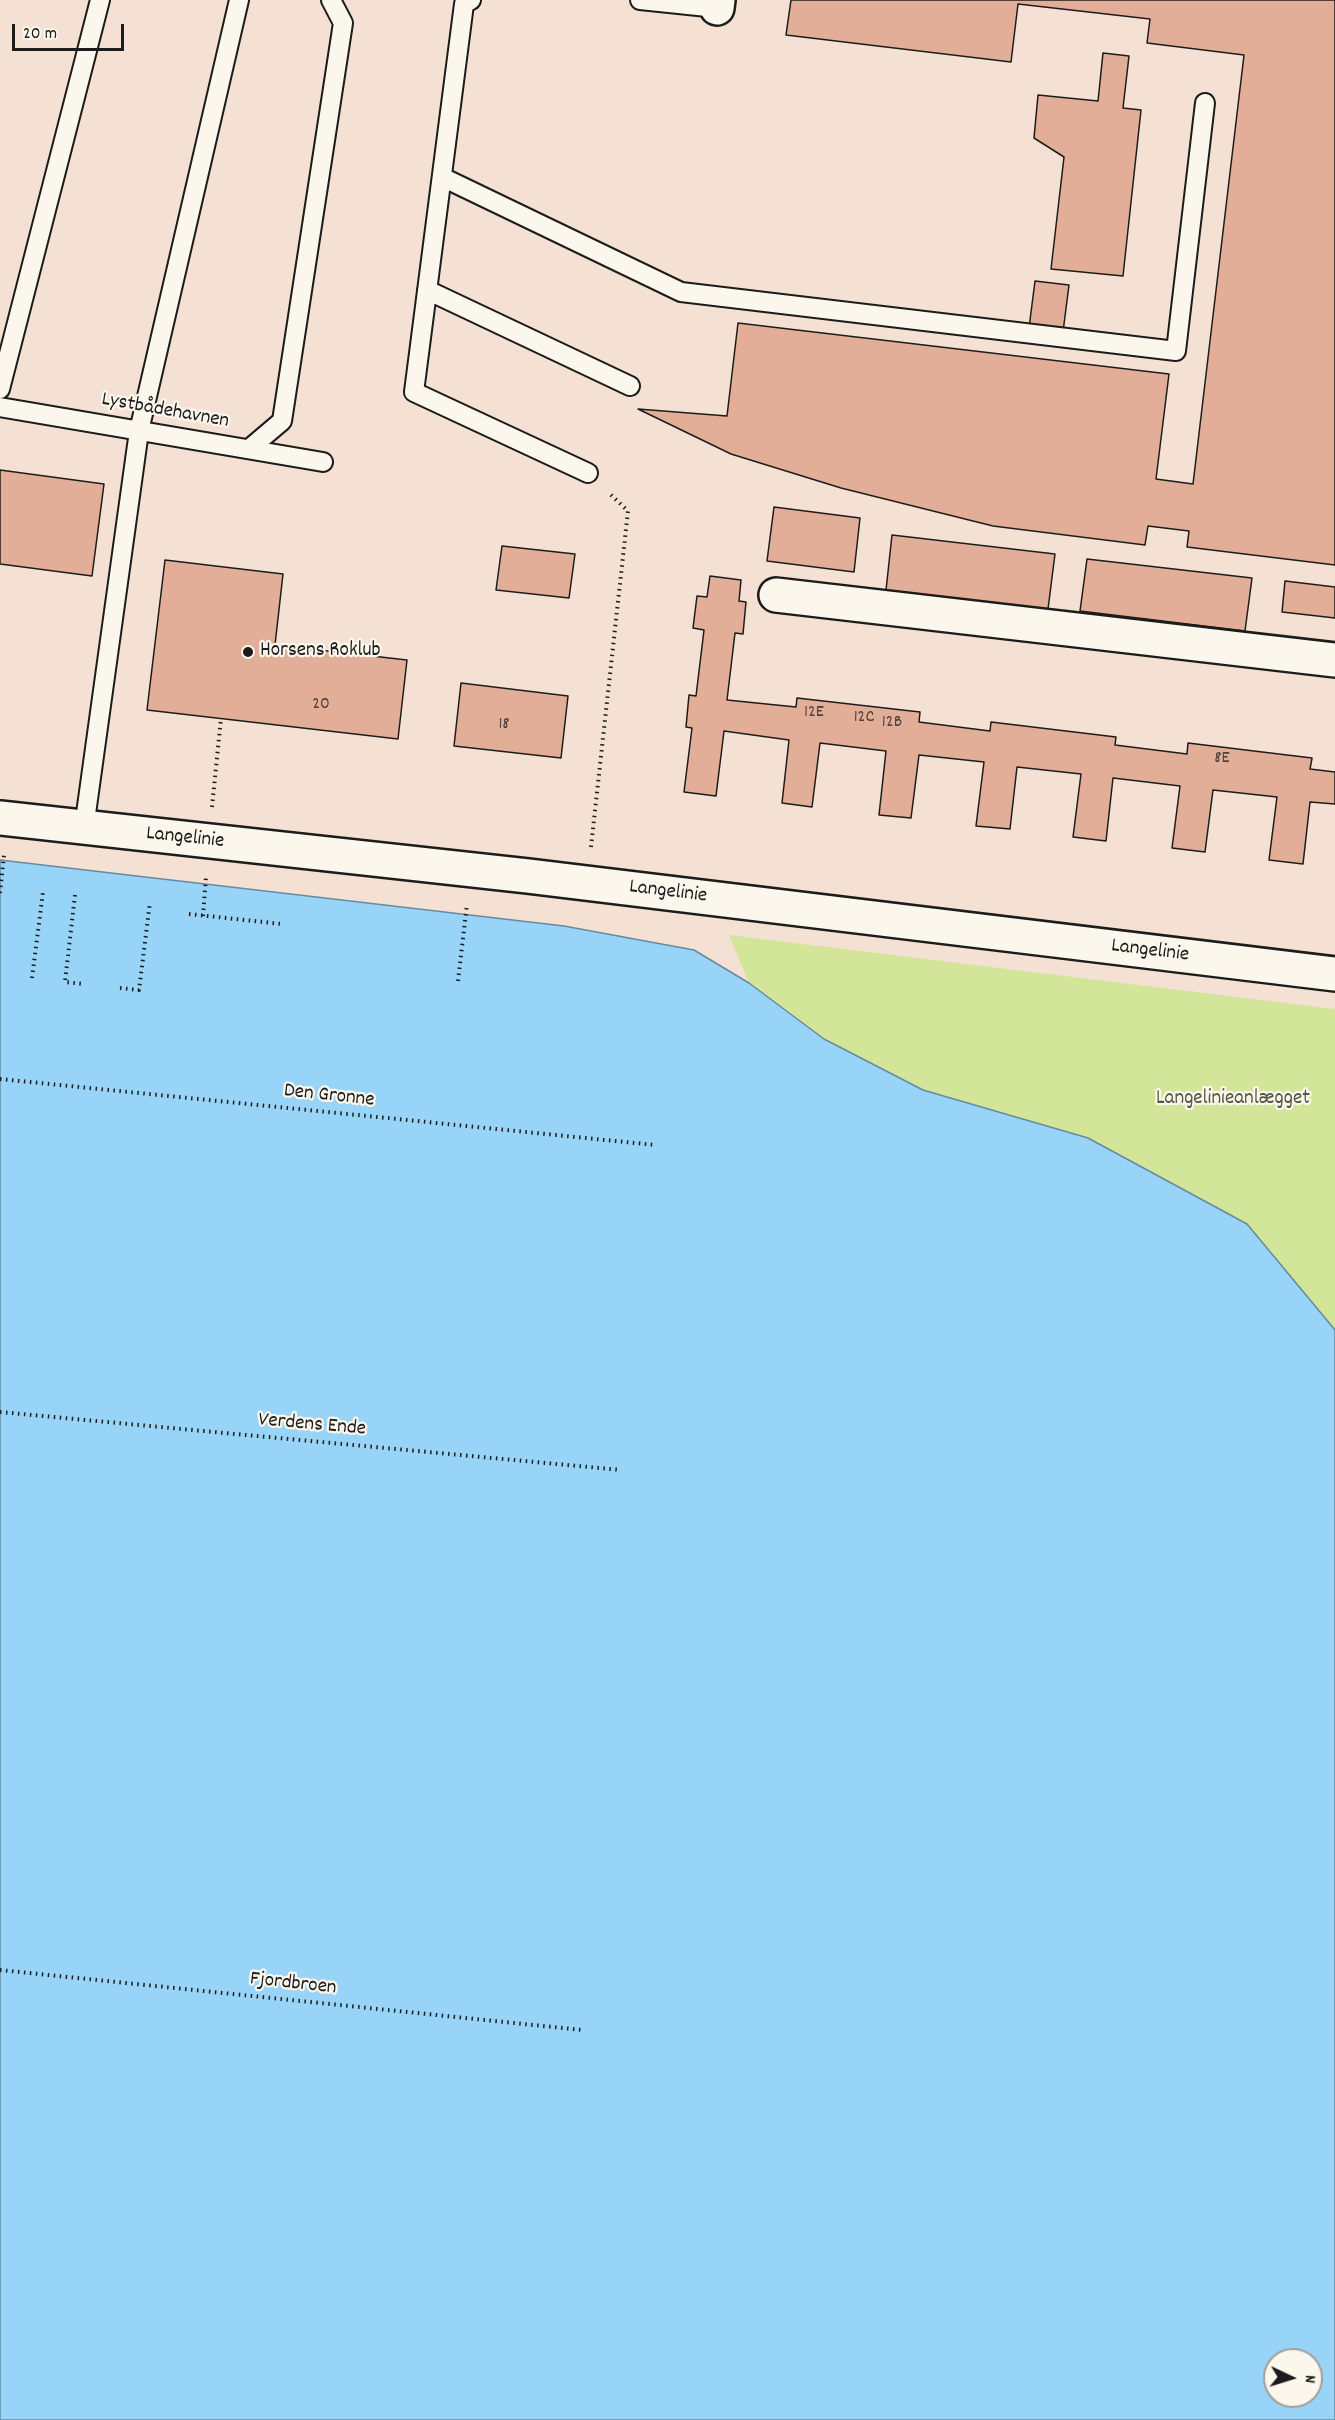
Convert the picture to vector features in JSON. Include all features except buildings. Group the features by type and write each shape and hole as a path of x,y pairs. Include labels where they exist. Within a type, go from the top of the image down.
{"street":[{"path":"776,595 1335,660"},
{"name":"Langelinie","path":"0,818 587,884 1335,974"}],"lane":[{"path":"0,389 100,0"},
{"path":"84,828 139,431 239,0"},
{"path":"249,449 282,421 343,22 331,0"},
{"path":"471,0 464,4 414,392 588,473"},
{"path":"640,0 718,4"},
{"path":"442,177 681,292 1176,351 1205,103"},
{"path":"427,290 630,386"},
{"name":"Lystbådehavnen","path":"0,406 323,462"}],"path":[{"path":"587,884 628,511 588,473"},
{"path":"209,841 220,718"},
{"path":"32,978 43,892"},
{"path":"75,895 66,982 83,984"},
{"path":"458,981 467,901"},
{"path":"120,988 139,990 150,902"},
{"path":"189,914 282,924"},
{"name":"Den Gronne","path":"0,1079 655,1145"},
{"name":"Verdens Ende","path":"0,1412 621,1470"},
{"name":"Fjordbroen","path":"0,1970 582,2030"}],"green space":[{"name":"Langelinieanlægget","path":"729,935 1335,1009 1335,1330 1247,1224 1088,1138 924,1090 824,1039 749,983"}],"water":[{"path":"0,860 564,926 694,950 749,983 824,1039 923,1090 1088,1138 1247,1224 1335,1330 1335,2420 0,2420"}],"place":[{"name":"Horsens Roklub","path":"248,652"}]}
